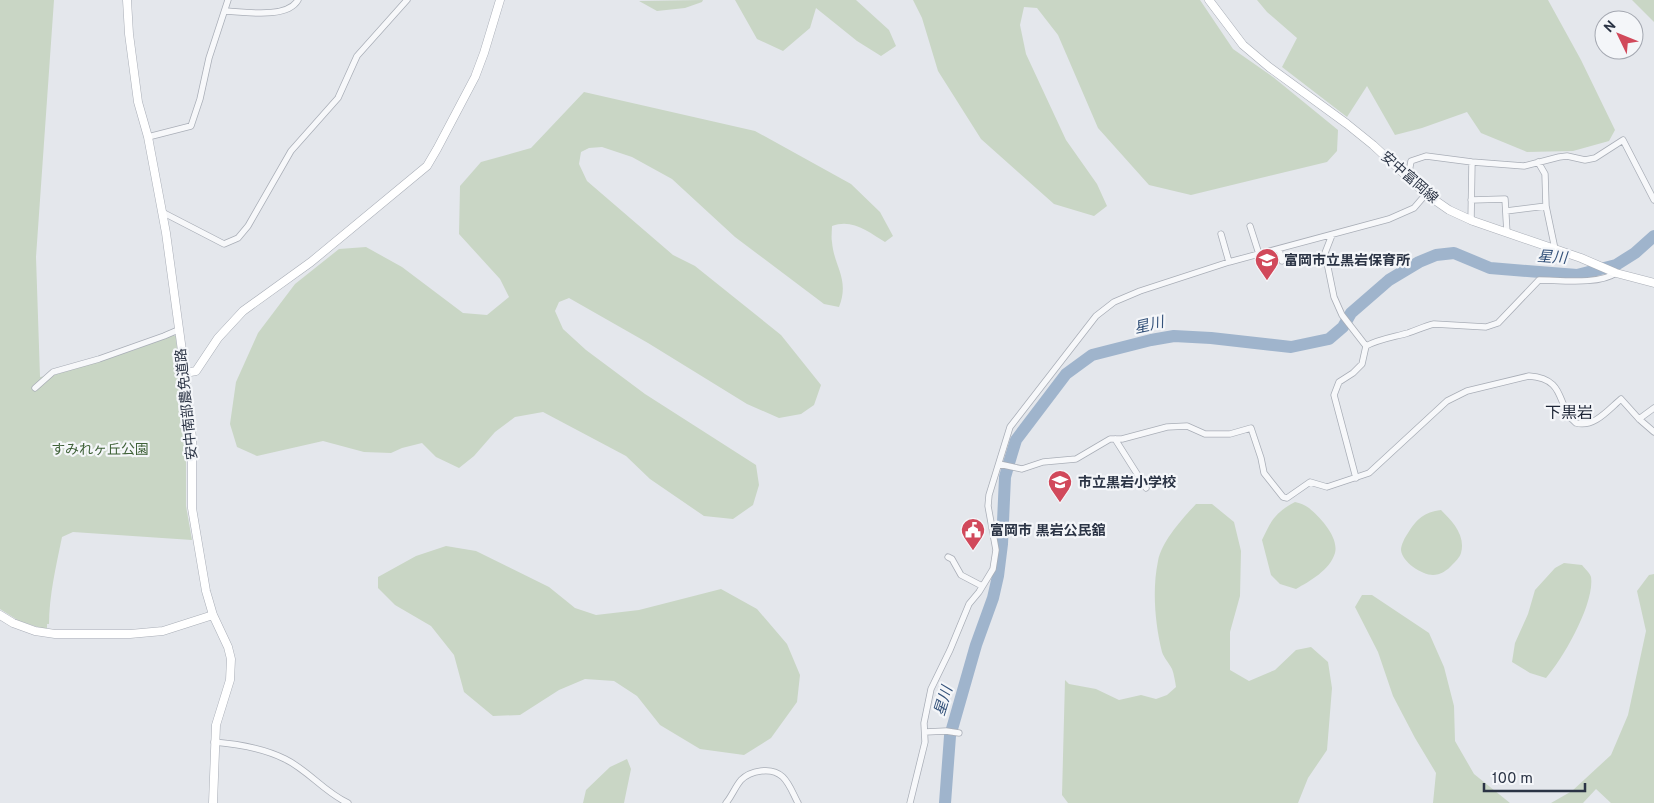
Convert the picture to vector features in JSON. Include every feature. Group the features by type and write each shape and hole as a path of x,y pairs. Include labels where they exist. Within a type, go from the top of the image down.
{"street":[{"name":"安中南部農免道路","path":"127,0 129,34 138,102 148,138 166,233 184,373 192,438 192,508 206,591 213,615 232,659 230,680 216,725 213,803"},
{"path":"148,138 191,126 200,99 208,58 228,0"},
{"path":"225,11 279,12 291,8 298,0"},
{"path":"162,212 224,244 238,238 248,226 291,151 338,98 357,56 407,0"},
{"path":"184,373 196,371 218,338 243,312 311,262 427,166 475,77 500,0"},
{"name":"安中富岡線","path":"1209,0 1243,45 1269,67 1347,124 1373,145 1426,194 1449,210 1471,220 1582,258 1615,272 1654,283"},
{"path":"1408,178 1411,161 1426,156 1524,166 1567,156 1585,160 1595,158 1622,140 1654,200"},
{"path":"1471,220 1472,162"},
{"path":"1538,162 1545,174 1546,206 1556,250"},
{"path":"910,803 921,761 926,708 931,689 969,604 993,569 996,550 988,506 989,495 1010,427 1096,316 1114,302 1140,291 1229,262 1398,216 1414,208 1426,194"},
{"path":"1472,200 1505,199 1508,233"},
{"path":"1506,211 1546,206"},
{"path":"1250,226 1258,254"},
{"path":"1222,234 1229,262"},
{"path":"1332,235 1325,252 1334,297 1342,316 1366,346 1362,364 1353,373 1339,382 1334,395 1356,478"},
{"path":"1279,249 1282,261"},
{"path":"1366,346 1427,325 1486,328 1498,324 1539,280 1579,281 1611,276 1615,272"},
{"path":"35,388 53,372 99,359 178,330"},
{"path":"1000,464 1022,469 1043,462 1076,459 1110,439 1122,439 1168,427 1187,426 1206,434 1230,434 1251,428 1264,473 1283,497 1287,498 1310,482 1327,487 1369,473 1447,401 1458,395 1530,376 1539,377 1557,388 1568,415 1576,424 1584,425 1596,420 1621,400 1638,419 1654,432"},
{"path":"1638,419 1654,408"},
{"path":"1116,439 1146,488"},
{"path":"948,557 952,559 962,574 982,586"},
{"path":"0,614 13,623 35,631 55,634 130,634 163,631 213,615"},
{"path":"925,732 946,730 959,732"},
{"path":"214,742 245,745 286,759 335,797 348,803"},
{"path":"726,803 740,781 751,772 767,770 778,772 786,779 798,803"}],"green space":[{"name":"すみれヶ丘公園","path":"0,0 54,0 36,257 40,377 54,375 134,350 173,335 176,336 186,455 186,506 192,540 73,532 62,537 53,581 47,630 19,621 0,609"},
{"path":"703,0 685,8 657,11 639,1"},
{"path":"735,0 856,0 889,30 896,46 881,56 857,41 816,8 810,28 783,51 757,39"},
{"path":"913,0 1200,0 1233,49 1273,77 1338,130 1337,151 1327,162 1191,195 1149,185 1098,128 1058,35 1037,8 1024,7 1020,25 1026,54 1066,140 1097,184 1107,206 1094,216 1054,204 981,139 938,71 922,18"},
{"path":"1257,0 1548,0 1581,60 1615,130 1609,141 1573,151 1527,152 1481,133 1467,112 1422,128 1395,135 1367,86 1347,117 1282,67 1297,38 1267,12"},
{"path":"1632,0 1654,0 1654,22 1644,10"},
{"path":"584,92 755,131 851,184 880,212 893,236 885,242 860,227 846,224 832,226 833,251 843,289 839,307 824,304 735,237 672,179 632,157 602,147 589,148 581,152 579,164 587,181 673,255 695,266 781,335 821,385 814,405 801,414 779,418 747,404 648,343 569,298 559,302 555,311 563,329 586,350 645,394 756,465 759,485 753,505 733,519 704,516 650,479 626,456 543,412 515,417 495,432 474,456 459,468 436,457 422,443 391,453 364,452 323,441 257,456 237,447 230,424 236,382 258,333 295,284 339,249 366,247 402,267 463,313 487,315 509,297 500,279 459,234 460,186 481,162 531,148"},
{"path":"1295,502 1307,507 1328,528 1335,547 1335,553 1329,565 1313,579 1296,589 1280,584 1271,575 1262,540 1275,517"},
{"path":"1196,504 1212,504 1234,522 1241,551 1240,596 1230,632 1230,670 1249,681 1275,670 1296,650 1311,647 1328,662 1332,688 1327,750 1308,778 1298,803 1068,803 1062,795 1065,680 1069,684 1096,689 1119,700 1141,695 1156,699 1167,695 1176,687 1172,669 1162,652 1158,630 1155,607 1156,572 1160,553 1168,538"},
{"path":"1441,510 1460,534 1462,540 1461,553 1450,567 1441,573 1436,575 1424,573 1409,563 1402,555 1402,543 1411,528 1425,514"},
{"path":"446,546 476,551 549,587 575,608 596,615 639,610 721,589 757,609 787,644 800,675 797,702 771,738 744,755 700,749 660,725 637,696 614,681 585,679 559,690 520,715 493,716 464,692 454,655 431,626 395,605 378,588 378,577 416,556"},
{"path":"1564,563 1582,565 1591,577 1591,588 1583,615 1569,645 1546,678 1530,673 1512,662 1515,643 1528,614 1535,590 1555,568"},
{"path":"1654,574 1654,803 1611,803 1596,789 1583,803 1551,803 1572,791 1611,755 1628,715 1646,631 1637,591 1649,575"},
{"path":"1362,595 1372,595 1429,633 1444,667 1454,706 1455,741 1474,774 1510,803 1433,803 1436,773 1393,696 1378,652 1355,607"},
{"path":"627,759 631,769 624,803 583,803 586,790 610,767"}],"waterway":[{"name":"星川","path":"945,803 950,736 976,645 993,598 998,576 1002,544 1005,477 1016,440 1066,374 1092,355 1174,336 1291,347 1329,339 1343,327 1351,313 1389,280 1419,262 1436,255 1454,253 1490,268 1577,275 1616,265 1635,253 1654,236"}],"place":[{"name":"富岡市立黒岩保育所","path":"1267,281"},
{"name":"市立黒岩小学校","path":"1060,503"},
{"name":"富岡市 黒岩公民舘","path":"973,551"}],"district":[{"name":"下黒岩","path":"1569,412"}]}
